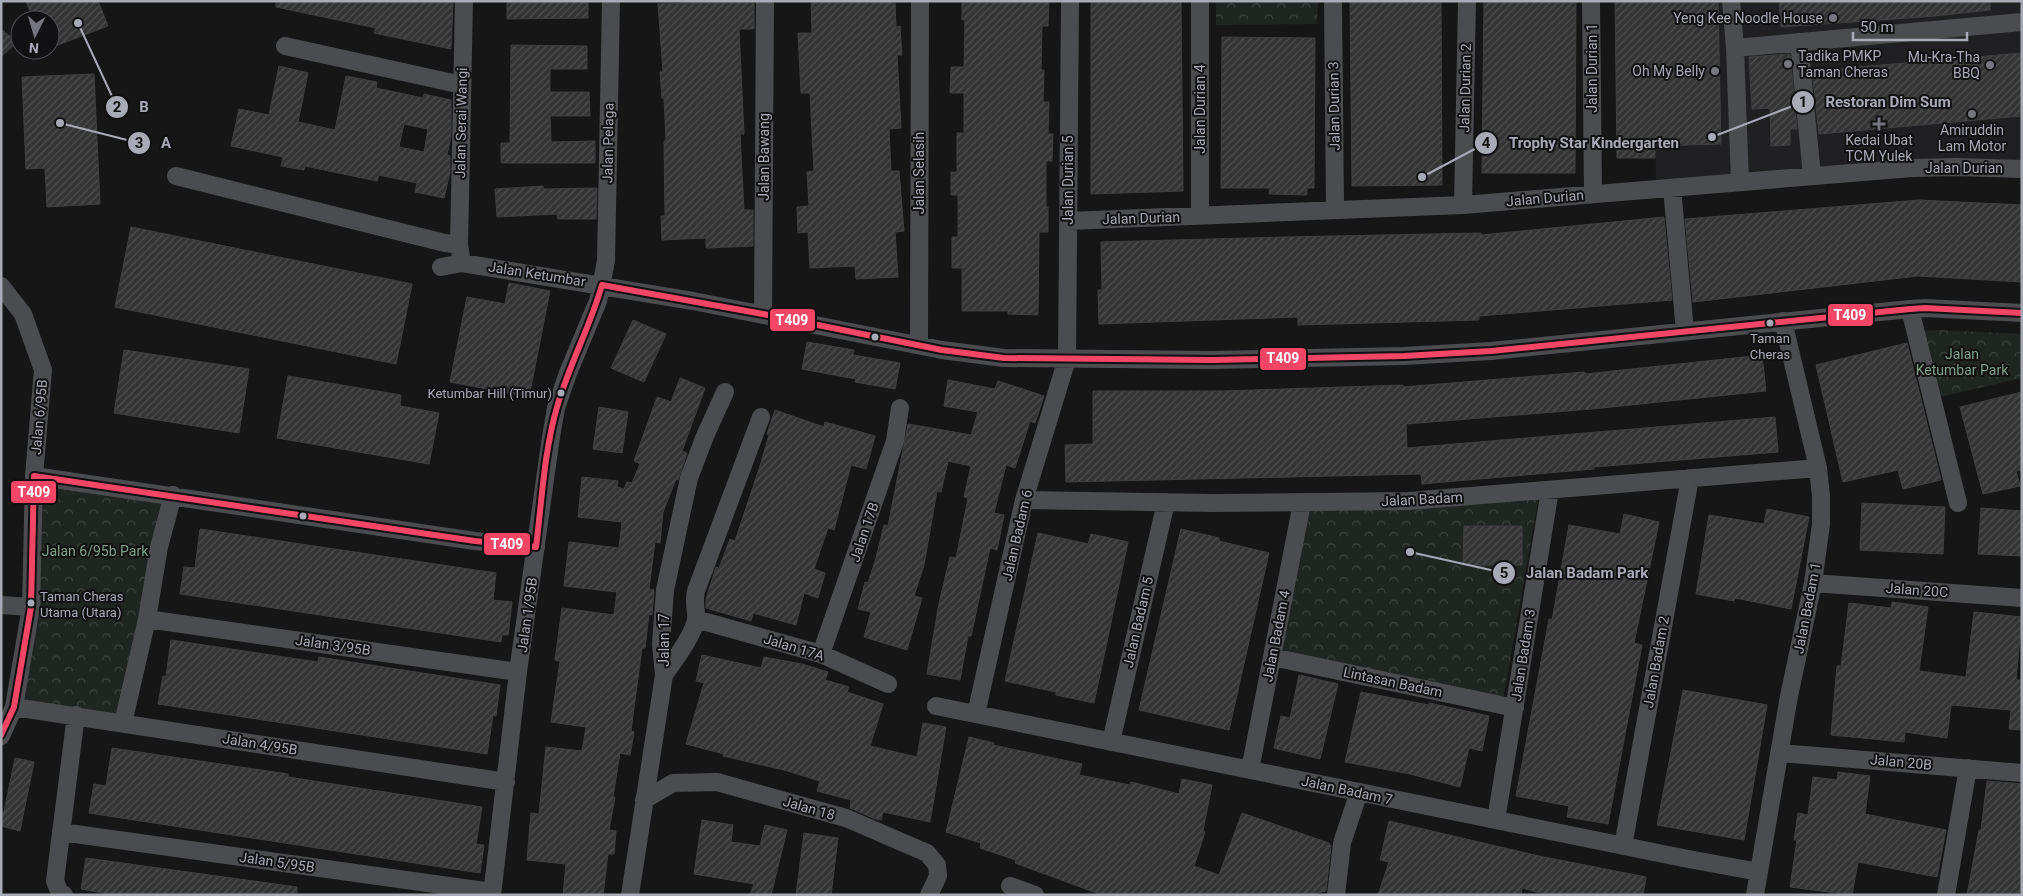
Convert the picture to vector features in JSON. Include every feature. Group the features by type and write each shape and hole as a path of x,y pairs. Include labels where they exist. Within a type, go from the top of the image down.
{"street":[{"name":"Jalan Serai Wangi","path":"459,244 464,1"},
{"name":"Jalan Pelaga","path":"602,285 606,261 611,1"},
{"name":"Jalan Bawang","path":"763,314 765,1"},
{"name":"Jalan Selasih","path":"918,344 920,1"},
{"name":"Jalan Durian 5","path":"1067,359 1070,1"},
{"name":"Jalan Durian 4","path":"1200,1 1200,216"},
{"name":"Jalan Durian 3","path":"1333,1 1335,210"},
{"name":"Jalan Durian 2","path":"1463,205 1467,1"},
{"name":"Jalan Durian 1","path":"1591,1 1593,194"},
{"path":"1731,1 1735,48 1740,182"},
{"path":"1735,48 2022,22"},
{"path":"1799,42 1812,176"},
{"path":"286,46 462,86"},
{"name":"Jalan Durian","path":"1068,221 1463,205 1912,168 2022,169"},
{"path":"176,176 445,243 459,244 462,263"},
{"path":"1672,188 1684,331"},
{"name":"Jalan Ketumbar","path":"441,267 462,263 602,285 763,314 942,350 1004,358 1212,360 1404,356 1491,351 1910,309 2022,313"},
{"name":"Jalan 1/95B","path":"492,893 518,672 528,612 545,468 556,408 568,373 598,301 602,285"},
{"name":"Jalan 6/95B","path":"1,286 23,314 43,370 34,476 31,607 14,707 1,736"},
{"path":"1910,309 1958,503"},
{"name":"Jalan Badam 1","path":"1755,895 1789,696 1813,583 1821,524 1818,468 1783,321"},
{"name":"Jalan Badam 6","path":"976,714 1024,500 1067,359"},
{"name":"Jalan 17","path":"630,895 664,675 661,644 665,590 689,478 705,436 726,392"},
{"name":"Jalan 17B","path":"821,654 895,441 900,408"},
{"path":"664,675 683,648 696,619 694,605 696,591 761,417"},
{"name":"Jalan Badam","path":"1024,500 1302,503 1410,501 1818,468"},
{"path":"34,476 475,541 536,547"},
{"name":"Jalan Badam 2","path":"1623,846 1690,478"},
{"name":"Jalan Badam 3","path":"1496,820 1550,490"},
{"path":"123,723 147,619 159,547 173,495"},
{"name":"Jalan Badam 5","path":"1111,742 1166,502"},
{"name":"Jalan Badam 4","path":"1250,770 1302,503"},
{"name":"Jalan 20C","path":"1813,583 2022,598"},
{"path":"1,605 31,607"},
{"name":"Jalan 3/95B","path":"147,619 518,672"},
{"name":"Jalan 17A","path":"696,619 821,654 888,684"},
{"name":"Lintasan Badam","path":"1272,657 1515,708"},
{"name":"Jalan Badam 7","path":"936,706 1759,872"},
{"name":"Jalan 4/95B","path":"14,707 506,782"},
{"path":"64,895 59,891 55,880 76,716"},
{"name":"Jalan 20B","path":"1780,753 2022,773"},
{"path":"1946,895 1968,768"},
{"name":"Jalan 18","path":"644,800 673,783 717,782 846,818 927,853 937,866 938,876 929,895"},
{"path":"1336,895 1342,843 1359,792"},
{"name":"Jalan 5/95B","path":"61,832 492,893"},
{"path":"1010,886 1035,895"}],"shaded area":[{"path":"1654,1 2022,1 2022,175 1909,173 1656,193"}],"green space":[{"path":"1216,1 1318,1 1317,24 1216,25"},
{"name":"Jalan Ketumbar Park","path":"1922,331 2022,334 2022,378 1940,397"},
{"name":"Jalan 6/95b Park","path":"34,476 173,495 123,723 14,707"},
{"path":"1539,495 1503,701 1272,657 1302,503"}],"building":[{"path":"26,1 98,1 108,26 60,44 60,10 29,10"},
{"path":"276,1 453,1 451,49 374,33 376,28 276,7"},
{"path":"507,1 588,1 588,18 507,19"},
{"path":"754,1 754,29 739,29 744,134 740,134 744,210 753,210 753,246 706,248 706,238 662,240 661,216 665,216 664,141 666,141 664,98 662,98 660,72 663,72 658,4"},
{"path":"811,1 895,1 896,27 900,26 902,55 897,55 901,128 889,129 891,171 899,171 904,231 895,232 898,277 856,279 855,266 810,268 808,232 798,233 797,207 809,206 807,172 814,171 810,93 801,93 798,33 812,33"},
{"path":"962,1 1049,1 1048,26 1042,26 1041,70 1044,70 1043,102 1049,102 1048,134 1053,134 1052,161 1046,161 1048,232 1039,232 1038,315 1008,314 1008,311 962,311 962,268 952,268 952,237 958,237 958,195 951,195 951,172 957,172 957,133 964,133 964,93 950,93 951,67 964,67 965,20 962,20"},
{"path":"1091,1 1181,1 1183,191 1091,194"},
{"path":"1350,1 1441,1 1442,185 1352,186"},
{"path":"1484,1 1576,1 1575,173 1482,173"},
{"path":"1615,1 1718,1 1721,144 1655,146 1655,158 1617,158"},
{"path":"1779,1 1990,1 1990,10 1935,16 1781,27"},
{"path":"1,29 10,36 10,49 1,57"},
{"path":"1222,37 1315,38 1314,188 1307,188 1307,195 1269,194 1270,188 1221,188"},
{"path":"511,45 587,46 587,69 550,69 550,92 589,92 590,116 550,116 551,142 595,141 595,163 501,163 501,143 510,143"},
{"path":"2022,53 2022,116 1819,134 1812,71"},
{"path":"1790,54 1797,129 1790,129 1790,145 1771,146 1770,108 1752,109 1749,57"},
{"path":"279,66 308,73 298,122 335,130 346,76 377,82 376,88 423,98 424,94 451,100 451,136 447,155 450,156 450,172 444,198 415,192 417,183 379,175 377,181 305,166 304,170 281,166 283,157 231,146 239,109 269,115","holes":["404,124 428,129 424,152 399,147"]},
{"path":"94,74 100,204 47,207 45,168 26,169 22,77"},
{"path":"543,186 543,189 597,188 596,219 558,219 557,214 497,217 495,189"},
{"path":"1919,200 2022,205 2022,282 1918,276 1693,302 1685,219"},
{"path":"1664,217 1672,300 1479,316 1479,320 1298,325 1298,317 1099,324 1098,290 1102,290 1101,242 1481,233 1481,235"},
{"path":"131,227 412,284 396,364 115,307"},
{"path":"509,283 550,291 529,397 450,382 467,297 505,304"},
{"path":"633,320 666,334 644,382 611,368"},
{"path":"807,342 854,350 853,355 900,363 895,389 855,382 856,379 802,369"},
{"path":"1907,343 1941,480 1903,489 1898,470 1843,482 1816,365"},
{"path":"124,350 249,369 239,433 114,413"},
{"path":"1762,355 1766,391 1592,409 1406,424 1407,448 1775,417 1778,452 1594,467 1594,469 1422,484 1421,474 1066,482 1065,445 1093,444 1093,391 1223,391 1403,385 1403,387 1585,372 1585,374"},
{"path":"288,376 401,395 400,406 439,413 429,464 277,438"},
{"path":"680,378 705,388 682,451 687,453 678,480 676,479 663,512 660,543 655,542 649,589 654,590 652,615 649,614 645,648 642,648 631,731 634,732 630,755 620,753 613,797 615,797 609,830 616,831 614,854 608,854 603,895 563,895 566,864 527,860 531,813 539,814 546,747 582,751 586,727 551,722 560,661 555,660 562,608 614,615 617,592 564,586 569,542 619,548 622,522 578,517 582,477 618,481 617,487 624,489 627,482 632,483 640,464 634,461 657,397 671,402"},
{"path":"948,380 995,389 998,381 1044,396 1035,423 1030,421 1015,468 1006,465 994,513 1004,515 997,550 990,548 971,636 968,636 960,680 927,674 939,603 950,557 956,558 968,498 964,497 971,466 948,461 941,492 937,491 924,565 914,596 922,598 907,650 864,637 871,612 858,609 865,582 868,583 876,558 884,525 888,526 908,424 971,435 978,412 944,406"},
{"path":"2022,392 2022,470 2016,471 2020,486 1983,494 1960,407"},
{"path":"599,407 628,412 622,453 593,449"},
{"path":"775,410 824,427 825,422 875,436 866,469 851,465 834,530 828,528 814,569 825,573 818,598 804,593 796,625 753,613 751,621 706,608 706,599 716,567 719,568 730,539 735,541 760,466 769,435 767,434"},
{"path":"1862,503 1945,507 1943,554 1860,550"},
{"path":"1981,508 2022,511 2022,556 1978,554"},
{"path":"1767,509 1809,517 1791,609 1735,598 1734,601 1696,594 1709,515 1764,524"},
{"path":"1624,514 1659,522 1634,643 1642,645 1608,824 1567,817 1569,806 1516,796 1549,619 1552,620 1569,525 1620,534"},
{"path":"1464,526 1522,526 1522,565 1463,565"},
{"path":"200,529 496,573 493,600 512,602 508,635 502,635 501,642 180,594 184,567 195,568"},
{"path":"1181,529 1219,538 1219,541 1269,553 1229,730 1139,710"},
{"path":"1038,533 1088,544 1091,534 1128,542 1094,703 1056,695 1056,692 1005,681"},
{"path":"1892,602 1928,607 1919,671 1966,677 1974,612 2022,617 2016,680 2022,680 2022,730 2009,729 2011,710 1951,705 1947,738 1905,732 1904,742 1831,735 1837,666 1841,666 1849,603 1891,608"},
{"path":"171,640 318,662 319,657 500,685 496,716 493,715 487,754 158,704 163,676 166,677"},
{"path":"702,655 761,668 764,657 802,664 828,672 825,680 849,687 847,692 883,704 870,746 917,757 923,723 946,727 930,822 883,812 881,820 873,818 850,808 851,800 817,791 820,781 784,770 723,756 724,754 686,744 704,683 696,681"},
{"path":"1299,675 1338,684 1320,759 1274,748 1281,716 1290,718"},
{"path":"1683,690 1767,705 1744,840 1657,825"},
{"path":"1361,692 1429,705 1429,703 1489,716 1482,751 1469,748 1460,787 1410,774 1345,762"},
{"path":"969,737 994,743 993,745 1082,764 1079,775 1130,785 1131,782 1179,794 1182,779 1212,785 1203,831 1205,832 1194,866 1219,875 1242,813 1329,843 1331,846 1326,891 1309,895 1102,895 1015,863 1016,860 980,848 981,843 946,832"},
{"path":"112,748 288,774 288,777 482,807 476,844 484,845 480,873 89,813 94,784 106,786"},
{"path":"15,758 34,762 20,831 1,826 1,811 4,812"},
{"path":"1838,772 1870,776 1865,814 1946,830 1937,877 1858,862 1852,895 1790,887 1797,840 1794,840 1798,813 1808,815 1813,777 1837,780"},
{"path":"1987,781 2022,784 2022,895 1967,895 1979,830 1981,830"},
{"path":"702,820 733,825 731,842 760,846 765,825 787,830 771,895 750,895 754,884 694,874"},
{"path":"1389,821 1539,856 1646,877 1643,895 1547,895 1522,888 1521,895 1378,895 1389,862 1380,860"},
{"path":"804,833 838,838 831,895 796,895"},
{"path":"86,858 297,887 297,895 114,895 81,889"}],"transit line":[{"name":"T409","path":"1,735 14,707 31,607 34,476 475,541 536,547 546,459 557,407 602,285 763,314 942,350 1004,358 1212,360 1404,356 1491,351 1910,309 1925,308 2022,313"}],"place":[{"name":"Yeng Kee Noodle House","path":"1833,18"},
{"name":"B","path":"78,23"},
{"name":"Tadika PMKP Taman Cheras","path":"1788,64"},
{"name":"Mu-Kra-Tha BBQ","path":"1990,65"},
{"name":"Oh My Belly","path":"1715,71"},
{"name":"Amiruddin Lam Motor","path":"1972,114"},
{"name":"A","path":"60,123"},
{"name":"Kedai Ubat TCM Yulek","path":"1879,124"},
{"name":"Restoran Dim Sum","path":"1712,137"},
{"name":"Trophy Star Kindergarten","path":"1422,177"},
{"name":"Taman Cheras","path":"1770,323"},
{"name":"Ketumbar Hill (Timur)","path":"561,393"},
{"name":"Jalan Badam Park","path":"1410,552"},
{"name":"Taman Cheras Utama (Utara)","path":"31,603"}]}
